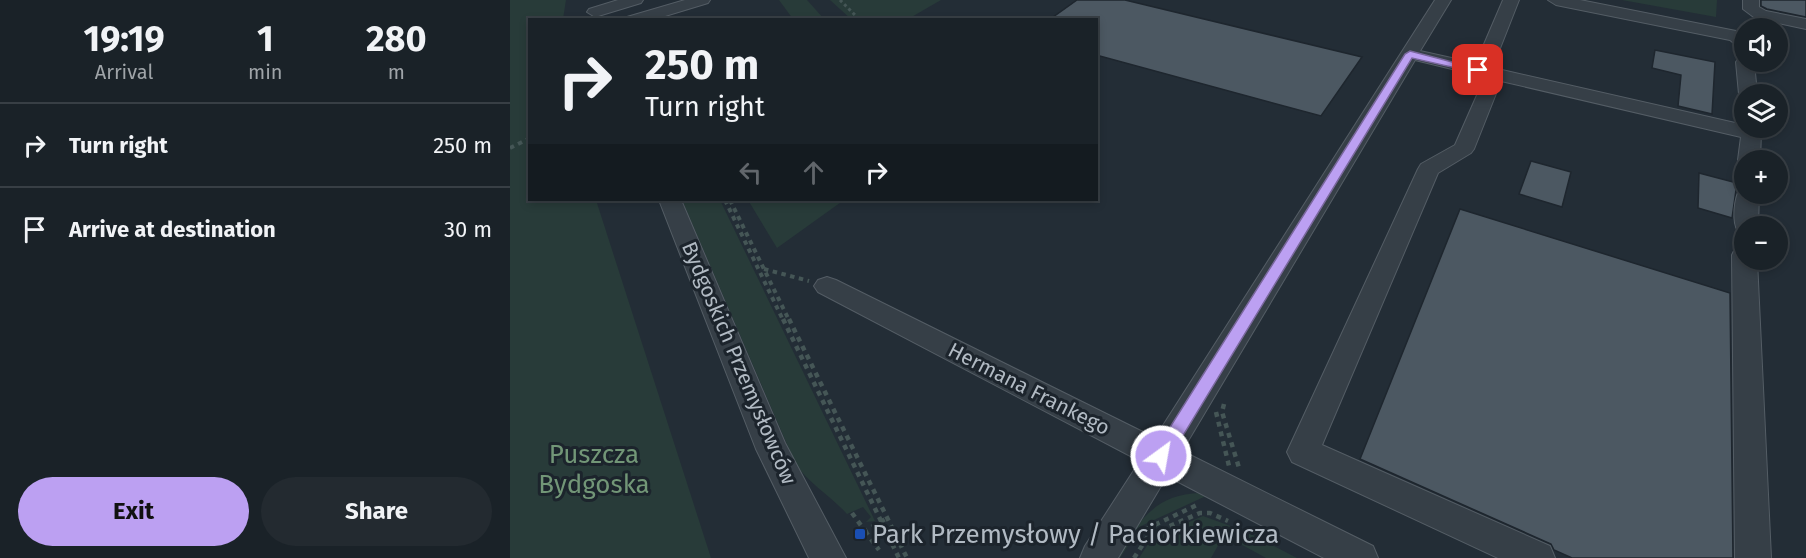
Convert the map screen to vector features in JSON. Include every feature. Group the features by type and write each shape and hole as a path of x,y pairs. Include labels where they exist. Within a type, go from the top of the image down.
{"street":[{"path":"595,13 635,0"},
{"path":"640,18 702,0"},
{"path":"1098,558 1443,0"},
{"path":"1509,0 1488,56 1496,74 1464,149 1429,169 1303,452 1537,558"},
{"path":"1556,0 1734,36"},
{"path":"1751,0 1751,9 1761,15 1806,24"},
{"path":"1410,54 1734,126"},
{"name":"Bydgoskich Przemysłowców","path":"670,201 772,449 828,558"},
{"path":"1744,270 1753,558"},
{"name":"Hermana Frankego","path":"827,286 1161,456 1222,503 1360,558"}],"path":[{"path":"840,0 858,18"},
{"path":"510,148 528,139"},
{"path":"725,201 899,558"},
{"path":"730,201 907,558"},
{"path":"764,269 827,286"},
{"path":"1134,558 1143,541 1154,532 1222,503 1241,472 1222,412 1230,394"},
{"path":"1222,503 1233,523"},
{"path":"852,513 879,550"},
{"path":"865,531 887,518"}],"green space":[{"name":"Puszcza Bydgoska","path":"510,0 566,0 563,18 528,18 528,201 596,201 711,558 510,558"},
{"path":"779,0 807,0 823,18 792,18"},
{"path":"830,0 941,0 910,18 850,18"},
{"path":"1622,0 1717,0 1716,17"},
{"path":"682,201 720,201 875,521 866,522 871,517 863,507 847,514 806,477 795,463"},
{"path":"749,201 843,201 777,248"},
{"path":"1200,493 1206,496 1141,526 1120,558 1116,558 1140,522 1159,505 1184,495"},
{"path":"1203,516 1247,532 1297,558 1266,558 1224,535 1211,558 1139,558 1152,538"}],"building":[{"path":"1077,0 1125,0 1362,57 1321,116 1098,56 1098,18 1052,18"},
{"path":"1761,0 1806,0 1806,17 1767,9 1761,6"},
{"path":"1655,50 1715,62 1712,114 1678,106 1681,75 1652,68"},
{"path":"1531,161 1571,172 1562,207 1519,194"},
{"path":"1699,173 1734,182 1732,218 1698,208"},
{"path":"1460,209 1730,293 1733,558 1572,558 1554,550 1551,544 1360,459"}],"place":[{"name":"Park Przemysłowy / Paciorkiewicza","path":"860,534"}],"route":[{"path":"1161,456 1410,54 1478,70"}]}
